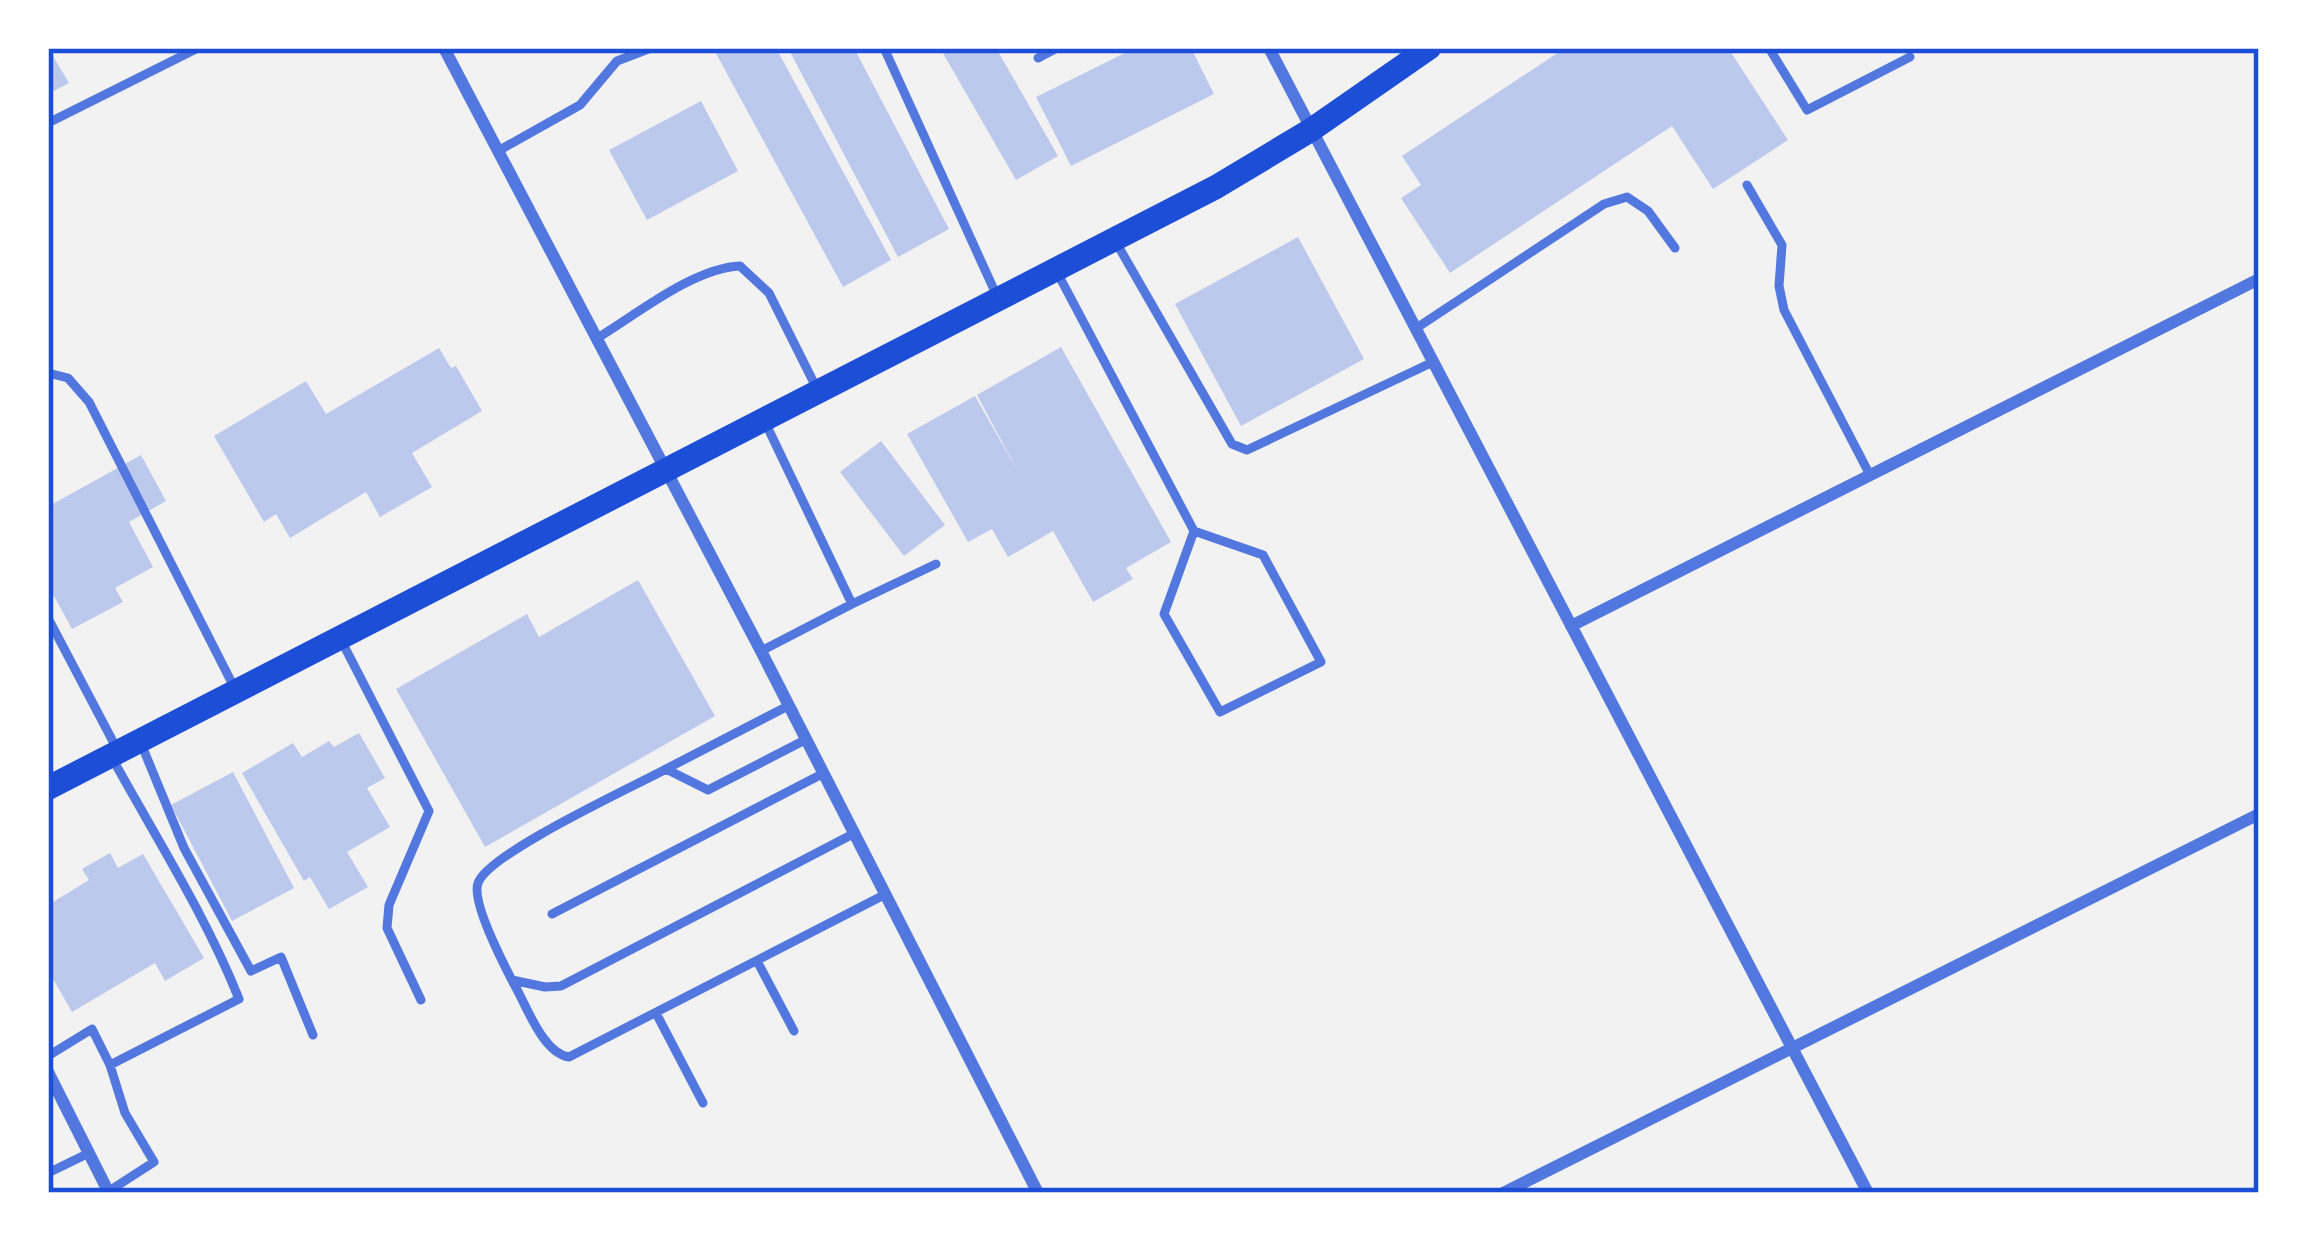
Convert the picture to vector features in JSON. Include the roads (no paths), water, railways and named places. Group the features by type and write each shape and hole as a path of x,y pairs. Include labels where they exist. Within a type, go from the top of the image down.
{"main road":[{"path":"48,788 1216,187 1312,130 1429,48"}],"street":[{"path":"444,48 761,651 1038,1193"},
{"path":"1269,48 1868,1193"},
{"path":"1571,626 2259,279"},
{"path":"1503,1193 2259,814"},
{"path":"48,1072 109,1192"}],"lane":[{"path":"48,123 198,48"},
{"path":"498,151 580,105 617,62 651,48"},
{"path":"884,48 998,299"},
{"path":"1038,58 1057,48"},
{"path":"1769,48 1807,110 1910,57"},
{"path":"1747,185 1782,245 1779,286 1784,310 1870,475"},
{"path":"1415,328 1604,204 1627,197 1648,211 1676,248"},
{"path":"1115,239 1232,444 1247,450 1433,362"},
{"path":"596,340 696,278 740,266 769,293 818,392"},
{"path":"1056,269 1194,530 1263,555 1322,662 1220,712 1164,614 1194,530"},
{"path":"48,373 68,378 88,402 236,692"},
{"path":"764,420 852,604"},
{"path":"761,651 936,564"},
{"path":"48,617 251,971 281,957 313,1035"},
{"path":"340,638 429,811 389,905 387,928 421,1000"},
{"path":"788,706 498,859 478,884 477,901 511,979 559,1055 575,1055 884,895"},
{"path":"666,770 708,790 805,740"},
{"path":"110,1065 239,999 123,750"},
{"path":"552,914 822,774"},
{"path":"511,979 561,986 853,834"},
{"path":"757,961 794,1031"},
{"path":"656,1013 703,1103"},
{"path":"48,1056 92,1030 110,1065 125,1114 154,1162 109,1192"},
{"path":"48,1173 89,1153"}]}
